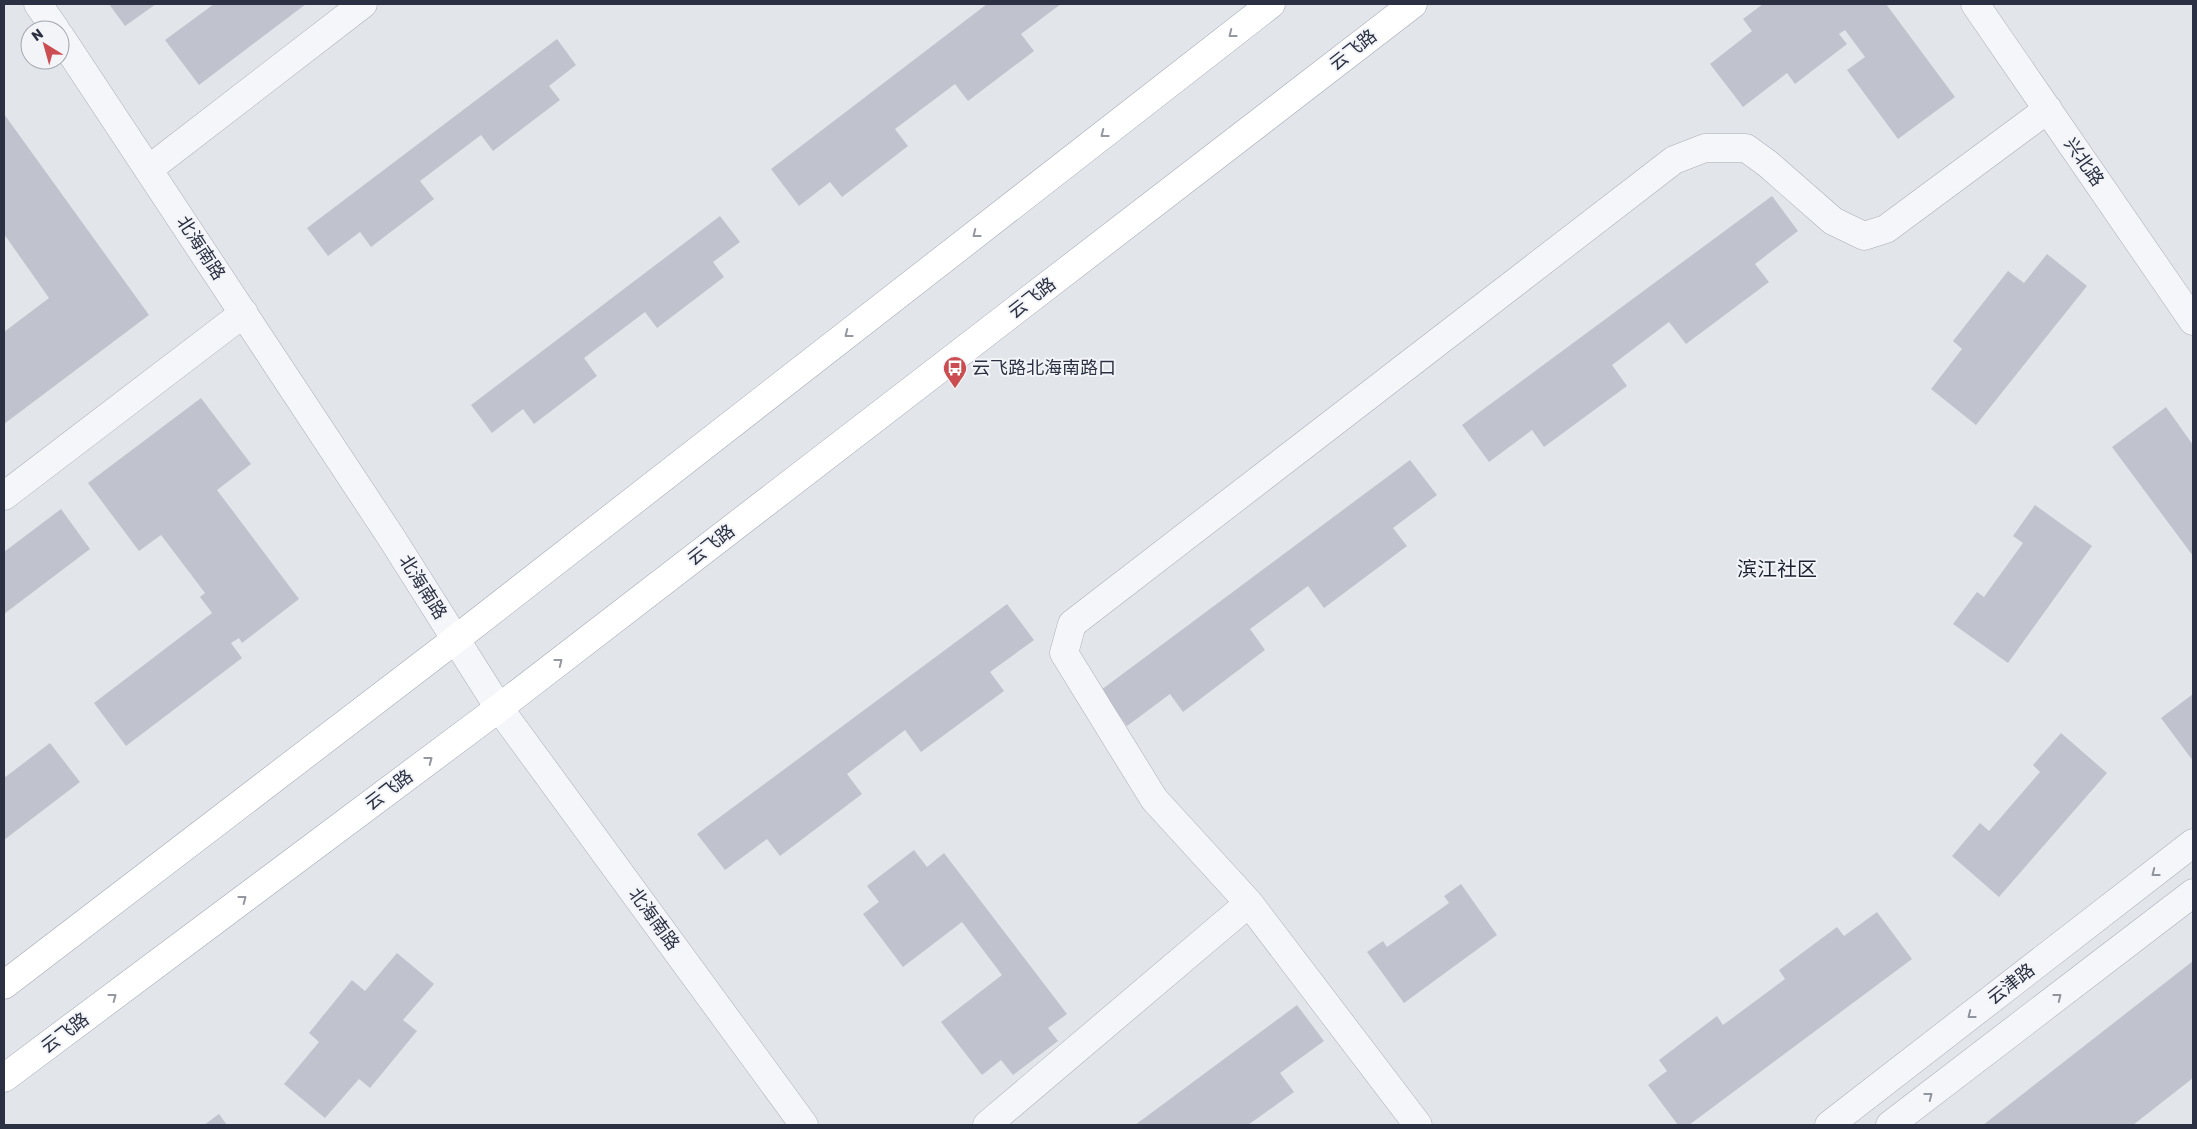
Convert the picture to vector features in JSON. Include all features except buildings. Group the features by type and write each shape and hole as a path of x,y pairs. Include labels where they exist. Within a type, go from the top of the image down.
{"main road":[{"path":"4,985 456,640 1271,4"},
{"name":"云飞路","path":"4,1078 500,708 1413,4"}],"street":[{"path":"38,4 49,20"},
{"path":"149,169 363,4"},
{"name":"兴北路","path":"1975,4 2190,310"},
{"name":"北海南路","path":"70,51 244,313 500,708 804,1125"},
{"path":"1418,1125 1249,903 1154,799 1064,653 1072,624 1674,160 1705,148 1746,148 1768,164 1833,221 1864,236 1886,229 2048,109"},
{"path":"4,496 244,313"},
{"name":"云津路","path":"1829,1125 2193,843"},
{"path":"1890,1125 2193,893"},
{"path":"987,1125 1249,903"}],"place":[{"name":"云飞路北海南路口","path":"955,389"}],"district":[{"name":"滨江社区","path":"1777,569"}]}
